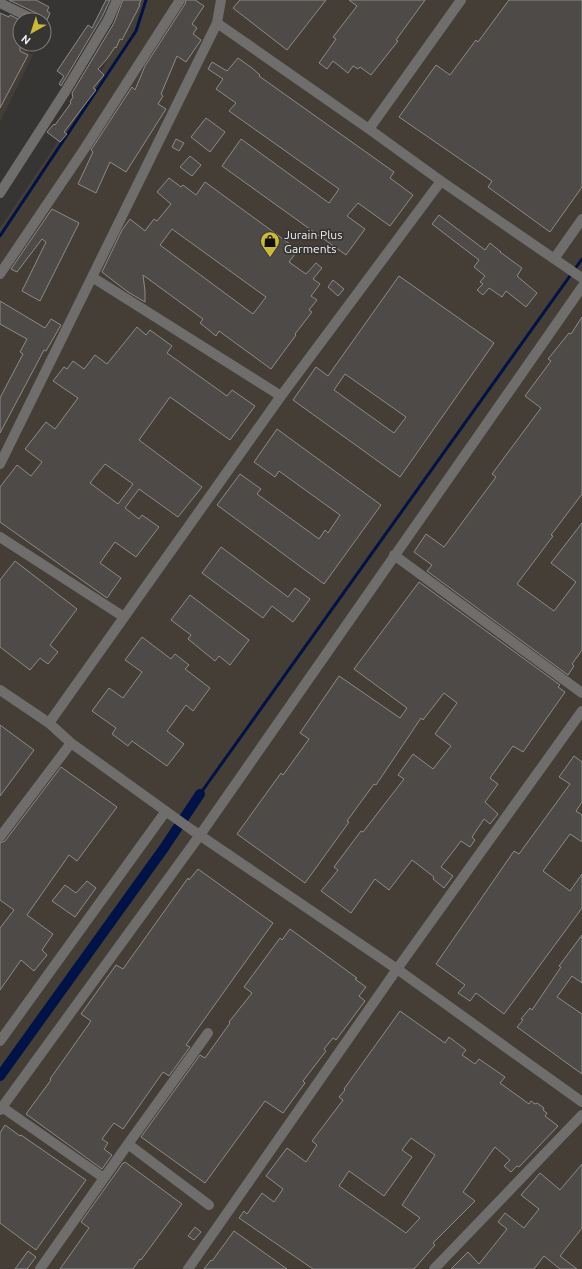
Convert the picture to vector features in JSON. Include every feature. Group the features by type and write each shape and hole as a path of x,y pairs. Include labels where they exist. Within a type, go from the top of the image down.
{"street":[{"path":"0,193 65,92 108,20 117,0"},
{"path":"0,274 85,148 180,0"},
{"path":"0,464 217,23 221,0"},
{"path":"369,129 461,0"},
{"path":"0,3 19,12"},
{"path":"217,23 441,181 582,278"},
{"path":"48,723 281,396 441,181"},
{"path":"554,259 582,219"},
{"path":"92,277 281,396"},
{"path":"104,1178 1,1109 582,287"},
{"path":"0,537 124,617"},
{"path":"394,555 582,693"},
{"path":"0,690 48,723 71,743 166,811 397,969 582,1102"},
{"path":"188,1269 397,969 582,711"},
{"path":"0,837 71,743"},
{"path":"0,1041 166,811"},
{"path":"40,1269 208,1033"},
{"path":"434,1269 582,1115"},
{"path":"128,1144 209,1205"}],"shaded area":[{"path":"139,0 582,0 582,1269 0,1269 0,228 89,95"},
{"path":"0,37 12,44 12,52 28,52 33,55 0,122"}],"building":[{"path":"9,0 36,0 49,7 47,11 48,12 34,12"},
{"path":"106,0 110,0 102,17 61,86 59,84 64,76 57,71 88,25 92,28"},
{"path":"123,0 141,0 140,5 122,40 120,39 116,48 115,47 98,69 104,75 93,88 96,90 64,132 67,134 60,142 47,132 54,124 55,125 71,103 70,102 73,97 72,93 114,23"},
{"path":"186,0 195,0 204,6 192,24 197,28 193,34 201,40 186,62 177,56 161,94 163,96 158,104 166,109 126,172 110,162 96,193 78,184 93,152 91,150 132,87 135,90 145,66 185,4"},
{"path":"240,0 326,0 287,50 233,8"},
{"path":"349,0 425,0 396,40 398,41 371,75 360,67 358,69 353,66 348,73 333,61 327,69 319,63 336,39 333,37 357,6"},
{"path":"509,0 582,0 582,187 550,232 488,187 492,181 399,117 436,65 450,75 476,40 478,42"},
{"path":"0,13 9,17 10,15 12,16 12,52 22,52 28,55 0,108"},
{"path":"238,58 252,68 260,75 259,76 394,172 390,178 413,195 390,226 358,203 347,216 365,229 346,255 222,166 241,139 329,203 339,189 229,111 236,103 216,89 223,79 208,69 212,62 227,71"},
{"path":"206,118 225,132 210,152 191,137"},
{"path":"176,139 184,143 179,151 172,147"},
{"path":"190,156 201,165 192,176 180,167"},
{"path":"169,178 181,187 183,185 196,195 205,182 298,250 289,262 306,274 316,263 322,268 313,279 320,284 311,296 317,300 309,310 312,312 271,369 219,331 216,336 200,323 203,319 143,275 145,302 128,292 102,272 122,230 130,219 145,231 154,219 157,221 171,204 157,192","holes":["172,229 266,297 253,314 160,245"]},
{"path":"52,209 79,223 40,301 22,291 46,242 42,239 17,272 11,269"},
{"path":"439,215 485,250 490,243 522,268 517,276 537,293 526,307 506,291 502,297 489,288 483,295 477,290 483,284 480,282 485,276 474,267 479,260 432,224"},
{"path":"399,276 494,343 400,477 293,400 316,367 328,376","holes":["345,374 406,417 394,433 334,390"]},
{"path":"333,280 344,289 338,296 328,287"},
{"path":"0,301 45,328 51,319 61,325 46,351 44,350 0,433 0,398 23,354 20,352 27,339 0,324"},
{"path":"582,317 582,494 517,584 554,611 576,582 551,563 582,523 582,650 572,664 574,666 568,675 427,571 432,565 414,552 426,534 444,547 496,477 492,474 541,408 525,396 551,361 548,359 569,333 571,334"},
{"path":"137,327 146,335 150,330 172,346 167,353 227,396 232,390 255,406 230,440 170,397 139,440 202,487 178,517 139,489 125,508 139,519 142,515 159,527 136,557 115,542 100,563 121,578 107,598 0,522 0,487 17,465 31,476 42,462 25,449 46,422 55,429 78,398 53,381 64,367 67,369 73,361 84,369 95,355 107,364","holes":["105,464 133,484 118,504 90,483"]},
{"path":"277,429 381,505 324,584 217,505 240,474 261,489 257,494 319,539 325,530 328,533 340,515 279,471 275,477 254,462"},
{"path":"221,547 288,597 295,588 310,599 293,622 272,606 263,618 202,573"},
{"path":"15,561 77,609 50,645 58,652 48,664 40,658 30,670 0,647 0,580"},
{"path":"419,582 560,685 558,687 565,692 523,752 513,746 490,778 498,784 485,802 498,814 490,824 484,819 472,837 475,840 470,847 461,841 441,867 453,876 444,888 433,879 434,877 412,860 389,890 375,879 351,913 321,891 338,870 334,867 361,831 363,832 404,779 398,775 413,754 433,769 451,746 435,734 457,703 444,693 423,720 421,718 376,785 374,784 347,821 349,822 305,883 237,834 281,773 283,775 309,739 300,733 339,676 400,718 407,708 354,669"},
{"path":"190,595 249,640 230,665 219,656 215,661 188,639 191,635 171,620"},
{"path":"142,637 171,659 175,654 189,665 185,669 210,688 193,711 186,705 167,731 184,744 167,766 132,741 128,746 112,734 116,728 92,711 109,688 123,698 142,672 125,660"},
{"path":"0,725 34,750 0,796"},
{"path":"574,756 582,762 582,802 576,811 582,815 582,842 570,834 543,871 570,891 582,874 582,908 504,1014 476,993 470,1001 458,993 465,985 436,964 514,851 519,854 570,784 559,777"},
{"path":"61,767 117,807 77,861 69,855 27,915 53,934 42,950 47,955 34,971 21,960 0,990 0,928 14,910 0,900 0,843 5,841"},
{"path":"198,869 273,923 186,1045 190,1047 169,1076 163,1072 123,1129 114,1123 102,1139 108,1143 104,1149 112,1155 102,1169 26,1114 91,1021 81,1014 116,965 123,969 188,878 189,880"},
{"path":"87,881 96,888 75,917 52,901 65,885 76,893"},
{"path":"290,929 357,978 355,979 366,987 359,996 365,1001 336,1040 333,1038 324,1049 326,1051 303,1081 305,1083 283,1113 265,1101 205,1183 141,1137 200,1055 205,1058 230,1023 229,1022 252,993 244,987 280,938 282,940"},
{"path":"582,935 582,983 572,976 557,997 582,1014 582,1074 517,1027 523,1020 521,1019 530,1008 532,1010 561,967 559,966"},
{"path":"400,1011 445,1043 449,1037 466,1050 462,1055 475,1064 479,1059 505,1077 500,1083 529,1104 531,1101 544,1108 543,1110 547,1113 545,1116 558,1126 519,1167 517,1166 511,1172 504,1166 510,1160 495,1147 463,1192 475,1201 433,1243 435,1245 414,1269 313,1269 239,1218 244,1211 247,1214 262,1193 274,1202 283,1189 266,1176 287,1148 306,1162 317,1145 312,1141 343,1100 339,1097 345,1090 344,1089","holes":["411,1138 435,1155 402,1205 420,1218 406,1233 339,1186 349,1171 384,1196 412,1157 402,1150"]},
{"path":"5,1125 86,1180 36,1250 0,1223 0,1133"},
{"path":"125,1162 182,1204 133,1269 60,1269 89,1228 81,1222"},
{"path":"582,1164 582,1228 560,1256 577,1269 560,1269 544,1256 534,1269 451,1269 468,1252 479,1264 507,1229 498,1222 505,1213 524,1228 539,1209 521,1195 540,1173 560,1190"},
{"path":"195,1227 201,1232 194,1240 188,1236"},
{"path":"234,1231 287,1269 204,1269 211,1260 212,1261"},
{"path":"28,1251 36,1257 27,1269 15,1269"}],"waterway":[{"path":"0,236 136,31 146,0"},
{"path":"200,794 582,259"},
{"path":"0,1076 164,848 200,794"}],"place":[{"name":"Jurain Plus Garments","path":"270,258"}]}
